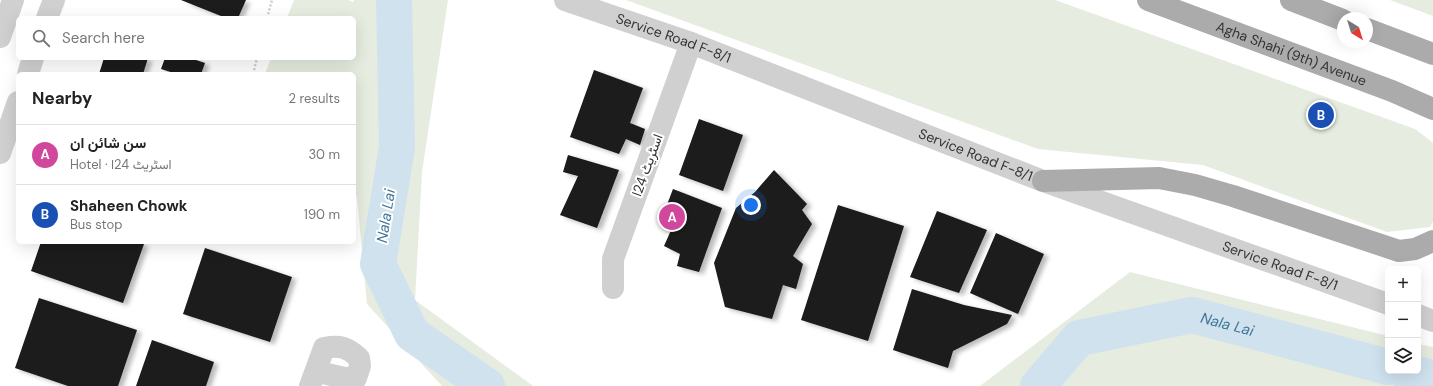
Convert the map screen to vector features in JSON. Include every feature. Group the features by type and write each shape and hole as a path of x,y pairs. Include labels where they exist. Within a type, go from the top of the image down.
{"main road":[{"name":"Agha Shahi (9th) Avenue","path":"1148,0 1392,91 1432,110"},
{"path":"1290,0 1337,18"},
{"path":"1373,31 1433,54"},
{"path":"1043,180 1159,178 1195,185 1232,196 1399,251 1415,249 1433,241"}],"street":[{"path":"0,37 13,0"},
{"path":"48,16 54,0"},
{"name":"Service Road F-8/1","path":"565,0 691,43 1043,180 1385,303"},
{"name":"اسٹریٹ 24ا","path":"614,288 613,259 691,43"},
{"path":"29,72 32,60"},
{"path":"0,153 16,108"},
{"path":"1421,316 1433,321"}],"path":[{"path":"267,16 272,0"},
{"path":"254,72 256,60"}],"shaded area":[{"path":"294,0 348,0 353,2 354,0 448,0 422,172 415,300 533,386 442,386 367,304 356,196 356,72 266,72 270,60 356,60 356,16 288,16"},
{"path":"626,0 1055,0 1415,129 1433,144 1433,222 1430,227 1387,232 1203,165 1038,149"},
{"path":"1390,0 1433,0 1433,16"},
{"path":"1130,272 1385,335 1385,374 1421,374 1421,345 1433,347 1433,386 980,386"}],"building":[{"path":"181,0 246,0 239,16 221,16"},
{"path":"103,60 147,60 144,72 100,72"},
{"path":"164,60 196,60 205,63 202,72 171,72 161,69"},
{"path":"594,70 643,88 630,123 645,129 640,145 626,139 619,154 570,137"},
{"path":"699,119 743,135 723,191 679,175"},
{"path":"568,155 619,170 597,228 560,215 578,176 563,172"},
{"path":"774,170 807,204 802,210 812,224 793,256 803,264 796,289 783,285 772,319 725,307 714,263 736,208 755,192"},
{"path":"673,189 722,208 699,272 677,266 680,254 664,246 672,228 660,223"},
{"path":"838,205 904,226 868,341 801,320"},
{"path":"937,211 987,230 959,293 910,277"},
{"path":"996,233 1044,254 1018,314 970,293"},
{"path":"40,244 144,244 123,303 31,271"},
{"path":"205,248 292,277 270,342 183,314"},
{"path":"912,289 964,305 1012,315 1007,324 953,351 948,368 893,350"},
{"path":"39,298 137,330 118,386 68,386 15,368"},
{"path":"152,340 214,362 206,386 136,386"}],"waterway":[{"name":"Nala Lai","path":"394,0 397,147 378,264 412,334 487,386"},
{"name":"Nala Lai","path":"1038,386 1079,338 1192,315 1385,366"},
{"name":"Nala Lai","path":"1417,374 1433,378"}],"place":[{"name":"Shaheen Chowk","path":"1321,115"},
{"name":"سن شائن ان","path":"672,217"}]}
